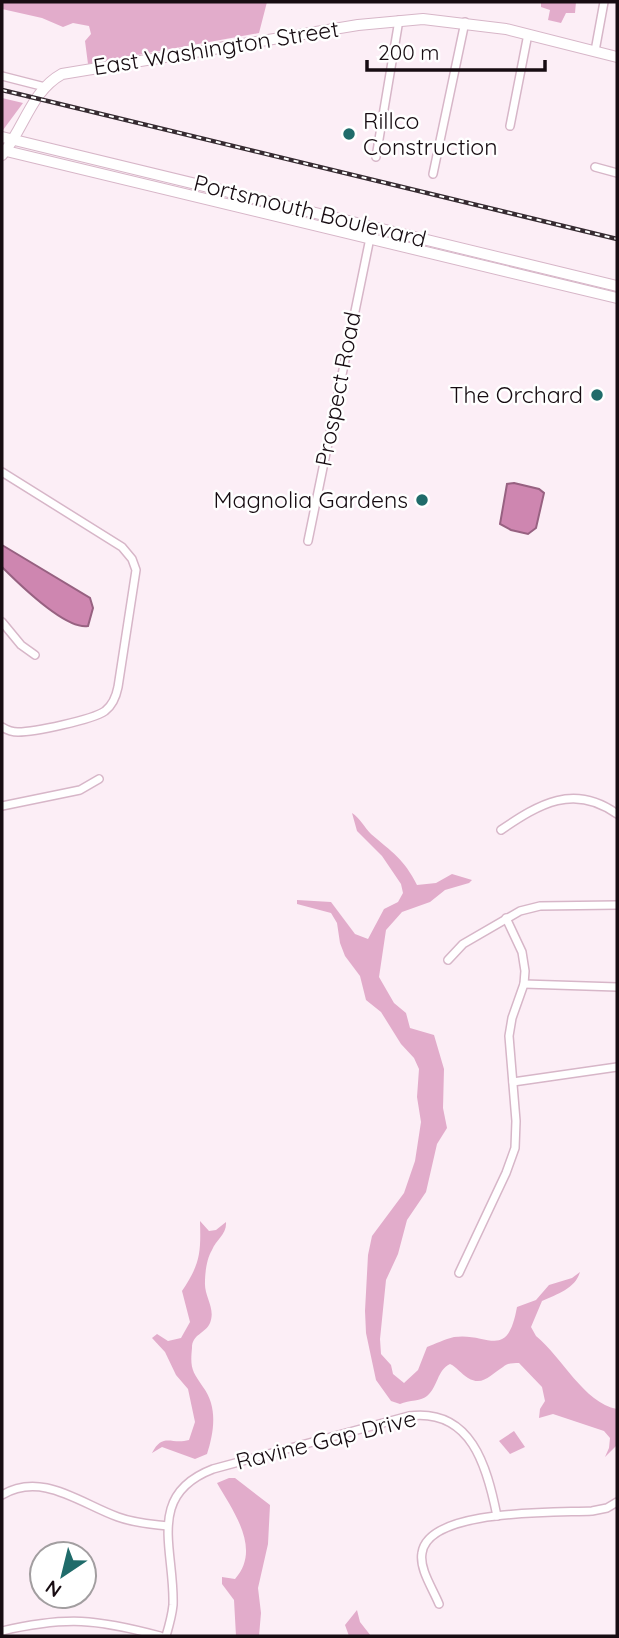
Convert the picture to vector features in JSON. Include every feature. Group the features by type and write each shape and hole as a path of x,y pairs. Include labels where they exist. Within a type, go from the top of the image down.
{"main road":[{"name":"East Washington Street","path":"3,152 7,139 45,87 55,78 70,71 399,20 465,22 528,34 617,57"},
{"name":"Portsmouth Boulevard","path":"7,139 617,286"},
{"name":"Portsmouth Boulevard","path":"3,152 617,298"}],"street":[{"path":"595,51 604,2"},
{"path":"376,156 399,20"},
{"path":"433,174 465,22"},
{"path":"510,126 528,34"},
{"path":"2,76 45,87"},
{"path":"595,167 617,173"},
{"path":"232,205 234,193"},
{"name":"Prospect Road","path":"308,541 372,239 377,228"},
{"path":"520,274 522,263"},
{"path":"2,472 122,547 132,559 136,570 116,698 109,707 97,716 35,730 17,732 2,727"},
{"path":"2,622 22,645 35,655"},
{"path":"2,806 80,790 99,779"},
{"path":"501,830 531,811 557,800 587,800 617,814"},
{"path":"448,960 463,944 520,911 540,906 617,905"},
{"path":"459,1273 512,1157 516,1140 510,1027 524,984 525,971 522,952 506,918"},
{"path":"524,984 617,987"},
{"path":"513,1082 617,1067"},
{"name":"Ravine Gap Drive","path":"166,1636 173,1603 167,1526 169,1512 179,1493 203,1473 377,1424 423,1414 433,1415 454,1423 469,1438 486,1476 497,1516"},
{"path":"2,1495 19,1487 45,1487 119,1518 167,1526"},
{"path":"439,1604 422,1560 425,1543 433,1534 475,1518 592,1511 607,1508 617,1502"},
{"path":"2,1630 57,1620 85,1620 160,1636"}],"shaded area":[{"path":"2,2 267,2 259,33 88,64 85,41 91,34 89,26 73,23 63,27 42,18 2,9"},
{"path":"541,2 576,2 575,13 566,13 561,23 548,20 550,10 541,7"},
{"path":"2,98 23,103 3,130 2,130"},
{"path":"507,484 539,489 544,493 536,528 528,534 500,524"},
{"path":"2,545 90,598 93,608 88,626 67,621 19,584 2,567"},
{"path":"352,813 402,862 417,885 436,883 452,874 472,880 445,890 430,902 402,912 386,930 379,977 394,1003 406,1013 410,1028 434,1035 444,1069 443,1108 447,1128 437,1144 426,1192 407,1220 398,1254 386,1280 381,1354 391,1365 393,1374 404,1383 418,1370 427,1347 454,1337 494,1341 502,1339 513,1324 517,1307 536,1300 549,1285 572,1278 580,1272 570,1287 542,1301 531,1327 584,1389 605,1405 617,1409 617,1445 605,1457 610,1438 604,1431 553,1414 539,1418 545,1401 542,1387 519,1363 506,1365 478,1381 468,1378 450,1364 442,1370 427,1396 400,1404 391,1401 376,1380 366,1333 368,1255 372,1236 404,1193 415,1161 421,1122 417,1097 419,1069 381,1012 366,1000 360,976 345,956 337,923 331,913 297,904 297,900 331,902 355,934 368,939 384,909 398,902 403,893 401,884 382,856 357,831"},
{"path":"200,1221 209,1231 216,1230 226,1222 226,1226 210,1253 206,1270 205,1287 212,1312 210,1323 193,1343 193,1369 208,1395 213,1411 207,1454 195,1459 162,1447 152,1453 164,1441 189,1440 195,1422 188,1389 176,1375 165,1352 152,1338 157,1334 168,1341 181,1338 190,1322 182,1291 198,1258"},
{"path":"514,1431 525,1447 510,1454 499,1441"},
{"path":"235,1478 270,1505 268,1544 258,1588 261,1613 259,1636 236,1636 234,1600 222,1584 222,1577 235,1579 243,1567 246,1555 242,1530 217,1483"},
{"path":"357,1610 360,1622 371,1636 349,1636 345,1625"}],"railway":[{"path":"2,90 617,239"}],"place":[{"name":"Rillco Construction","path":"349,134"},
{"name":"The Orchard","path":"597,395"},
{"name":"Magnolia Gardens","path":"422,500"}]}
